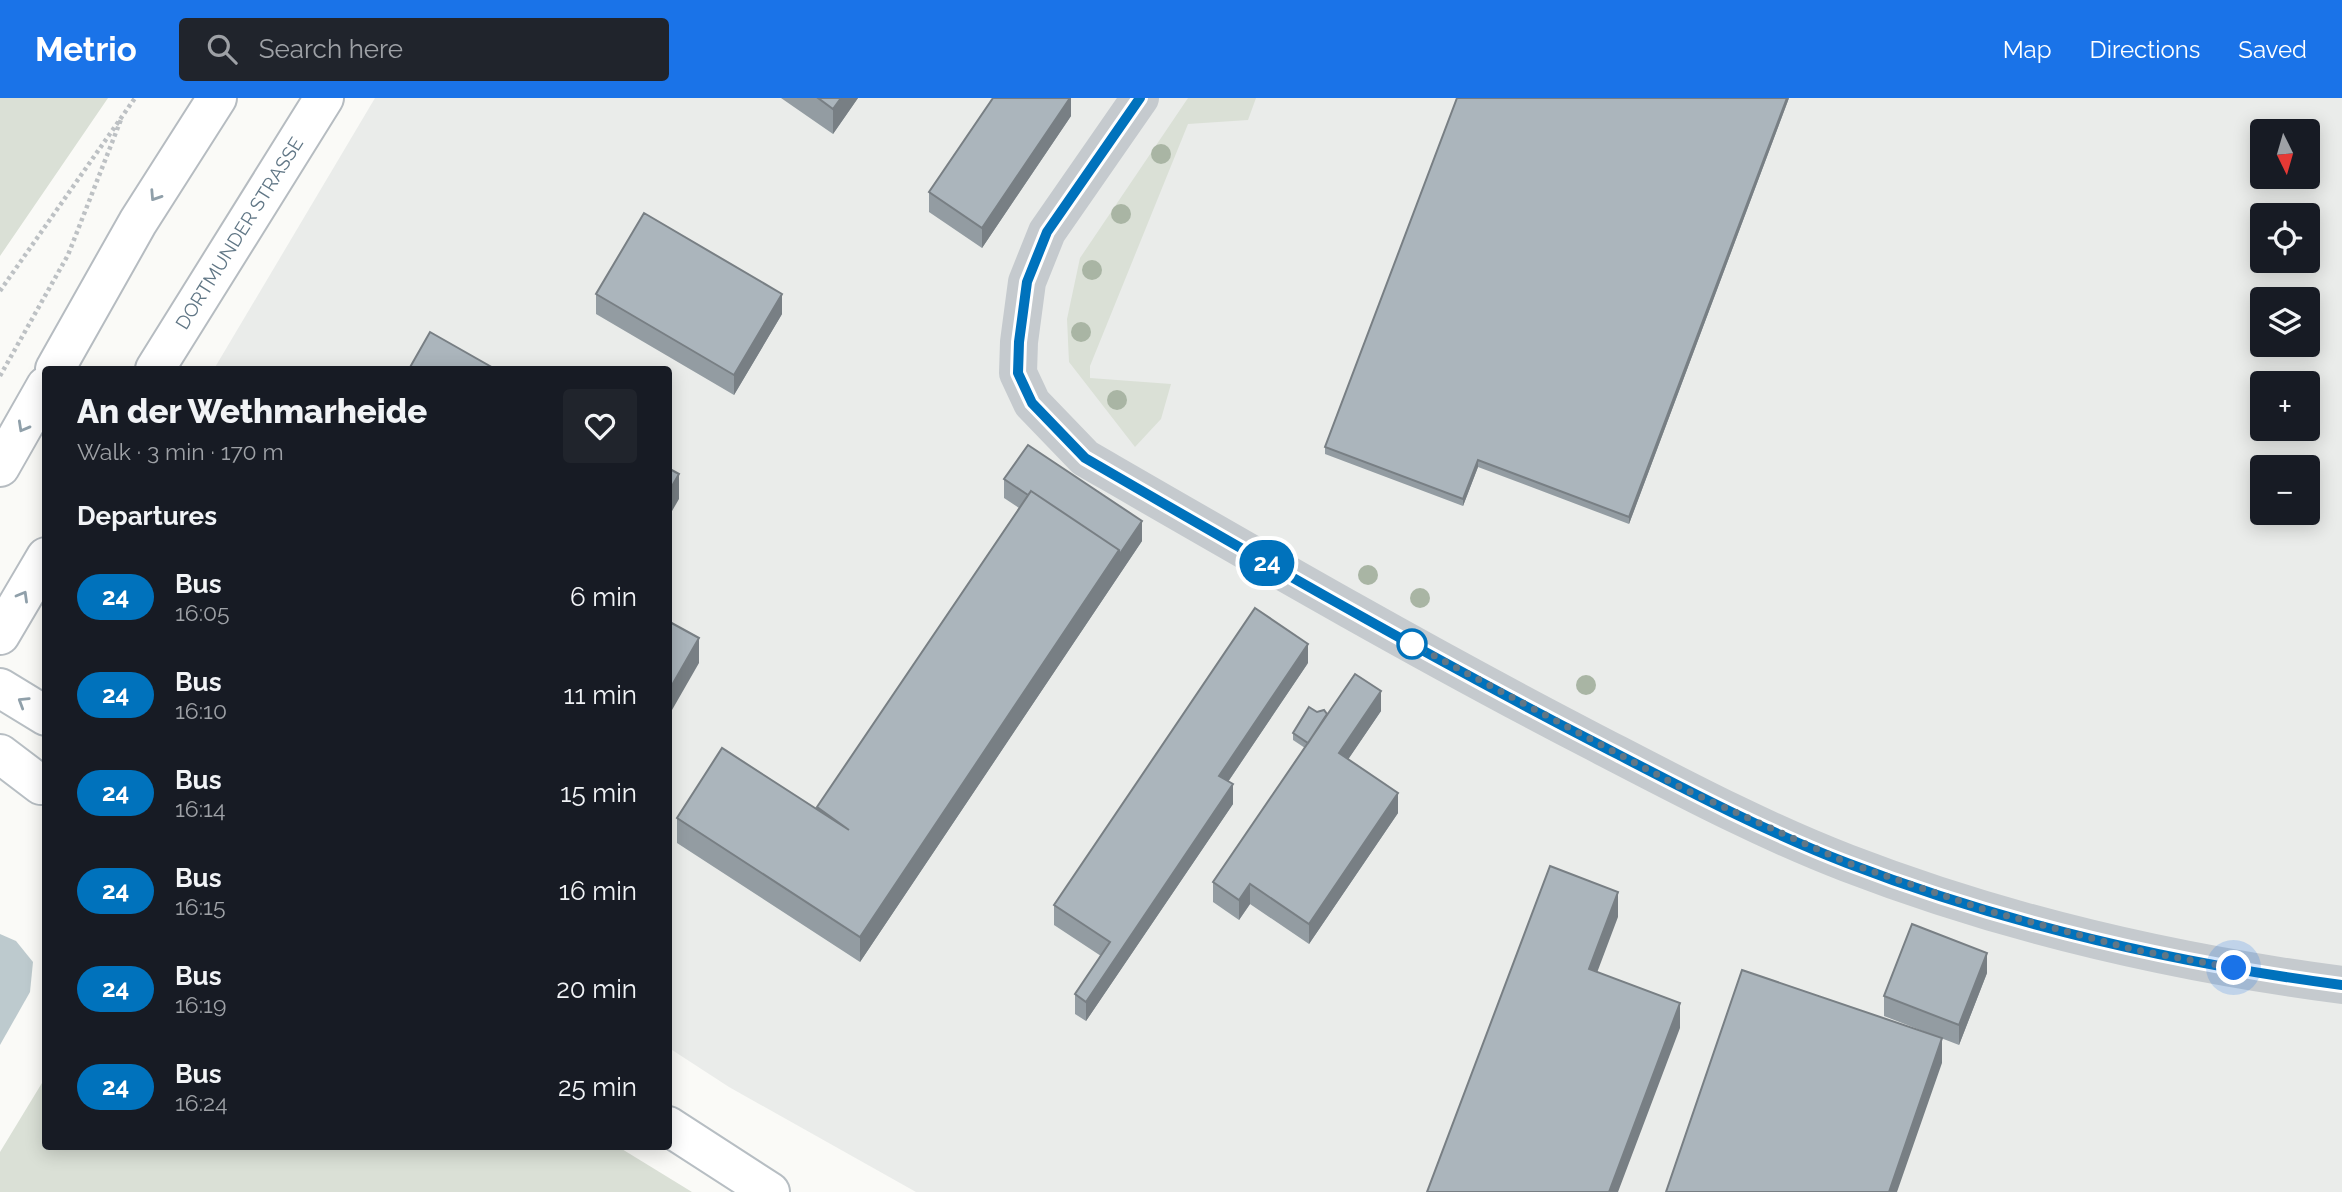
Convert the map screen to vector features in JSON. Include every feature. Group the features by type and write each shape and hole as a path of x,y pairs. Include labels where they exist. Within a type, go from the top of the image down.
{"main road":[{"path":"57,366 138,222 218,98"},
{"name":"DORTMUNDER STRASSE","path":"157,366 324,98"},
{"path":"0,467 42,393"},
{"path":"0,635 42,564"},
{"path":"0,688 42,714"},
{"path":"0,754 42,785"},
{"path":"0,786 42,786"},
{"path":"672,1129 770,1192"}],"street":[{"path":"1140,98 1047,232 1027,282 1018,373 1032,403 1085,458 1512,700 1686,790 1848,863 1989,911 2136,950 2342,985"}],"path":[{"path":"0,292 135,98"},
{"path":"0,376 68,255 122,117"}],"shaded area":[{"path":"0,98 108,98 0,256"},
{"path":"375,98 2342,98 2342,1192 916,1192 729,1087 672,1050 672,366 216,366"},
{"path":"1188,98 1256,98 1248,120 1188,124 1090,366 1090,378 1171,384 1161,419 1135,447 1069,362 1067,319 1080,258"},
{"path":"0,934 16,941 33,962 30,992 0,1045"},
{"path":"42,1083 42,1150 624,1150 692,1192 0,1192 0,1152"}],"building":[{"path":"818,98 841,98 833,109"},
{"path":"993,98 1070,98 982,228 929,192"},
{"path":"1457,98 1787,98 1629,517 1478,460 1463,499 1325,447"},
{"path":"644,213 782,294 734,375 596,294"},
{"path":"430,332 490,366 411,366"},
{"path":"1028,445 1142,521 1119,555 1119,550 1031,491 1028,495 1004,479"},
{"path":"672,470 679,474 672,486"},
{"path":"1031,491 1119,550 860,937 677,818 722,748 849,830 817,807"},
{"path":"1255,608 1308,644 1219,776 1233,784 1086,1002 1075,994 1110,942 1054,905"},
{"path":"672,623 699,638 672,685"},
{"path":"1355,674 1381,691 1339,753 1398,793 1309,924 1250,884 1239,900 1213,882"},
{"path":"1309,707 1317,712 1324,710 1327,714 1308,743 1293,733"},
{"path":"1550,866 1618,892 1589,969 1680,1003 1609,1192 1427,1192"},
{"path":"1912,924 1987,953 1959,1025 1884,996"},
{"path":"1742,970 1942,1038 1889,1192 1666,1192"}],"bus line":[{"name":"24","path":"1140,98 1047,232 1027,282 1018,373 1032,403 1085,458 1273,567 1512,700 1686,790 1826,854 1989,911 2136,950 2342,985"}],"route":[{"path":"1412,644 1410,643 1512,700 1686,790 1762,827 1848,863 1989,911 2136,950 2234,968"}]}
